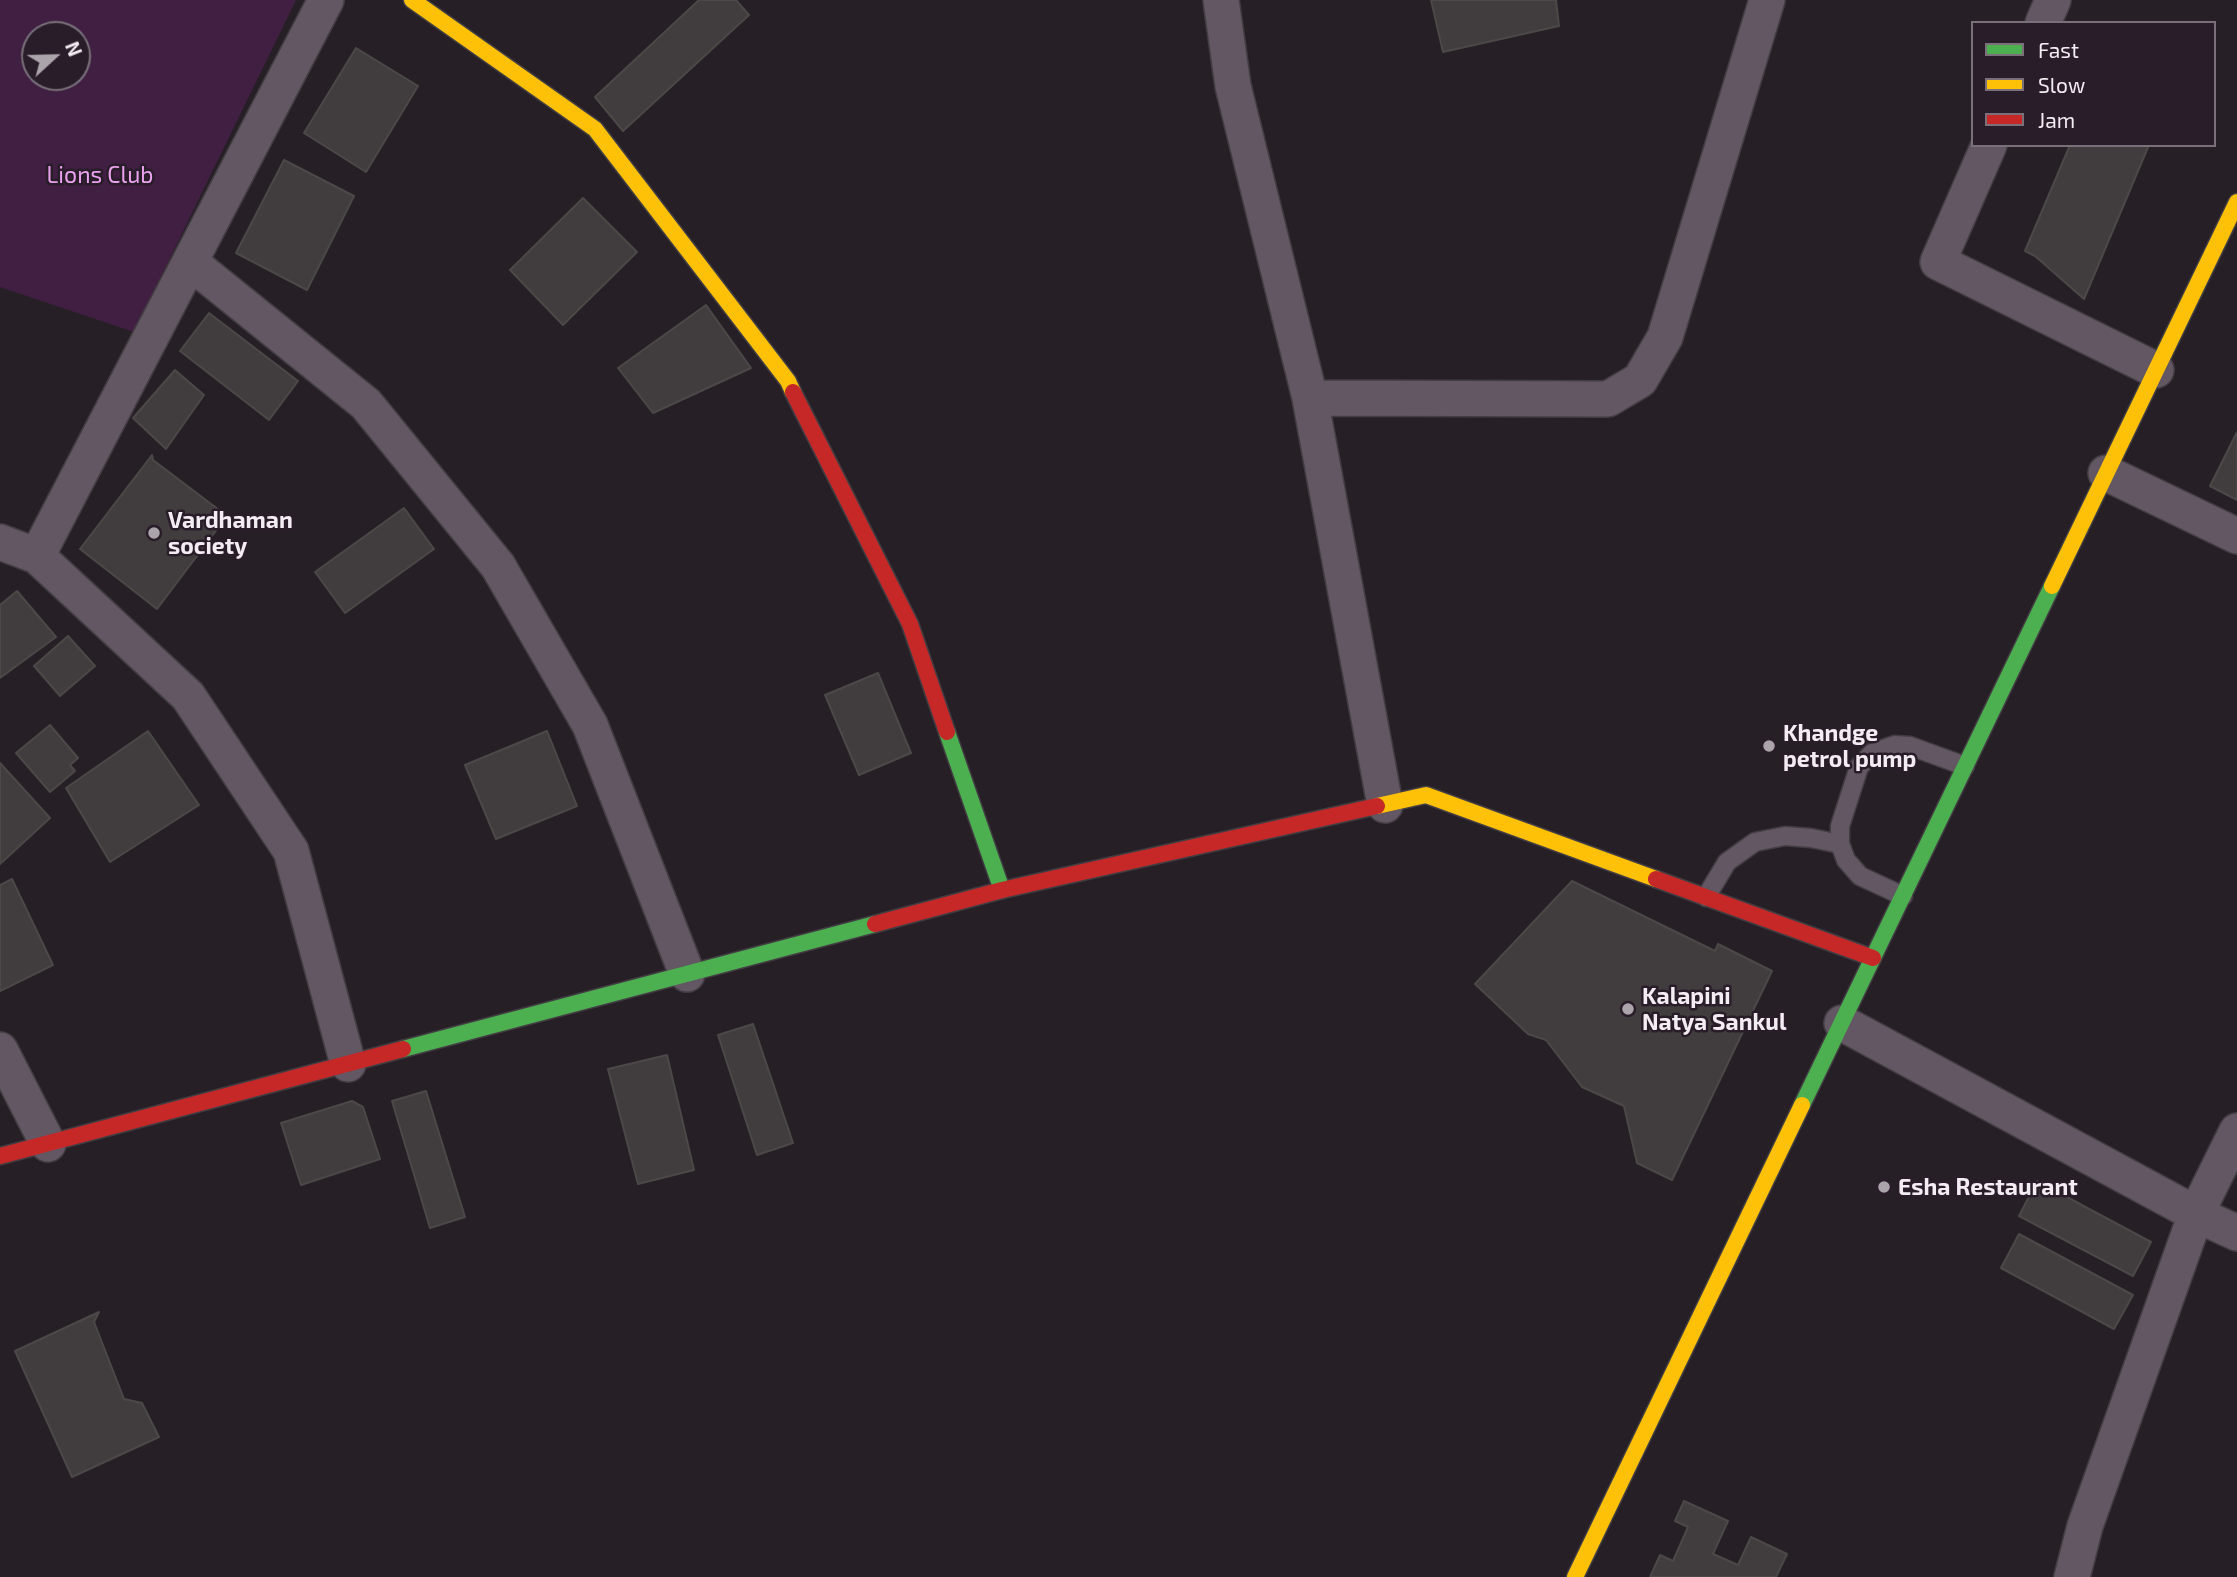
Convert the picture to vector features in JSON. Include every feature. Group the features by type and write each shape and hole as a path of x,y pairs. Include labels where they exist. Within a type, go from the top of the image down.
{"street":[{"path":"37,556 326,0"},
{"path":"1221,0 1233,86 1310,398 1385,805"},
{"path":"1310,398 1608,399 1640,380 1665,337 1767,0"},
{"path":"2044,21 2053,0"},
{"path":"419,2 595,129 788,380 910,624 1002,890"},
{"path":"1988,147 1938,262 2156,370"},
{"path":"1575,1577 2237,202"},
{"path":"190,262 366,404 498,566 590,725 687,974"},
{"path":"2106,473 2237,536"},
{"path":"0,542 37,556 188,696 291,851 348,1064"},
{"path":"0,1156 1002,890 1426,796 1873,958"},
{"path":"1842,1023 2196,1214 2237,1233"},
{"path":"0,1050 48,1144"},
{"path":"2072,1577 2085,1527 2196,1214 2237,1131"}],"lane":[{"path":"1903,896 1860,876 1846,860 1840,844 1840,826 1859,767 1872,753 1895,745 1910,746 1965,766"},
{"path":"1706,897 1727,862 1755,842 1785,836 1840,844"}],"green space":[{"name":"Lions Club","path":"0,0 296,0 134,332 0,287"}],"building":[{"path":"699,0 736,0 749,15 623,131 595,97"},
{"path":"1431,0 1556,0 1559,26 1443,52"},
{"path":"356,48 418,86 366,172 304,133"},
{"path":"2069,147 2148,147 2084,299 2035,256 2025,251"},
{"path":"284,160 354,196 307,290 236,253"},
{"path":"583,198 637,252 563,325 510,270"},
{"path":"706,305 751,368 653,413 618,368"},
{"path":"209,313 298,381 269,420 180,351"},
{"path":"175,370 204,395 166,449 133,418"},
{"path":"2237,432 2237,500 2210,486"},
{"name":"Vardhaman society","path":"152,455 153,460 227,516 157,609 80,549"},
{"path":"404,508 434,549 345,613 315,572"},
{"path":"17,591 56,637 0,678 0,605"},
{"path":"68,636 95,666 60,696 34,666"},
{"path":"878,673 911,753 859,775 825,695"},
{"path":"50,725 78,758 70,765 75,771 50,792 16,753"},
{"path":"148,731 199,805 110,862 66,788"},
{"path":"547,731 577,806 496,839 465,765"},
{"path":"0,763 50,818 0,864"},
{"path":"12,879 53,965 0,991 0,885"},
{"name":"Kalapini Natya Sankul","path":"1572,881 1715,951 1718,944 1772,971 1672,1180 1637,1163 1624,1106 1582,1087 1546,1040 1528,1034 1475,984"},
{"path":"753,1024 793,1143 757,1155 718,1035"},
{"path":"667,1055 694,1170 638,1184 608,1069"},
{"path":"426,1091 465,1217 430,1228 392,1101"},
{"path":"352,1101 363,1107 380,1159 301,1185 281,1123"},
{"path":"2037,1181 2151,1242 2133,1276 2019,1216"},
{"path":"2019,1234 2133,1295 2114,1329 2001,1268"},
{"path":"99,1312 94,1322 124,1399 142,1403 159,1437 72,1477 15,1351"},
{"path":"1684,1501 1728,1521 1713,1554 1738,1565 1751,1537 1787,1554 1776,1577 1650,1577 1660,1555 1673,1561 1688,1527 1675,1521"}],"traffic: fast":[{"path":"1802,1105 2052,586"},
{"path":"947,732 1002,890"},
{"path":"403,1049 875,924"}],"traffic: slow":[{"path":"412,0 595,129 788,381 793,392"},
{"path":"2052,586 2237,202"},
{"path":"1377,806 1426,795 1656,879"},
{"path":"1575,1577 1802,1105"}],"traffic: jam":[{"path":"793,392 910,624 947,732"},
{"path":"875,924 1002,890 1377,806"},
{"path":"1656,879 1873,958"},
{"path":"0,1156 403,1049"}],"place":[{"name":"Vardhaman society","path":"154,533"},
{"name":"Khandge petrol pump","path":"1769,746"},
{"name":"Kalapini Natya Sankul","path":"1628,1009"},
{"name":"Esha Restaurant","path":"1884,1187"}]}
